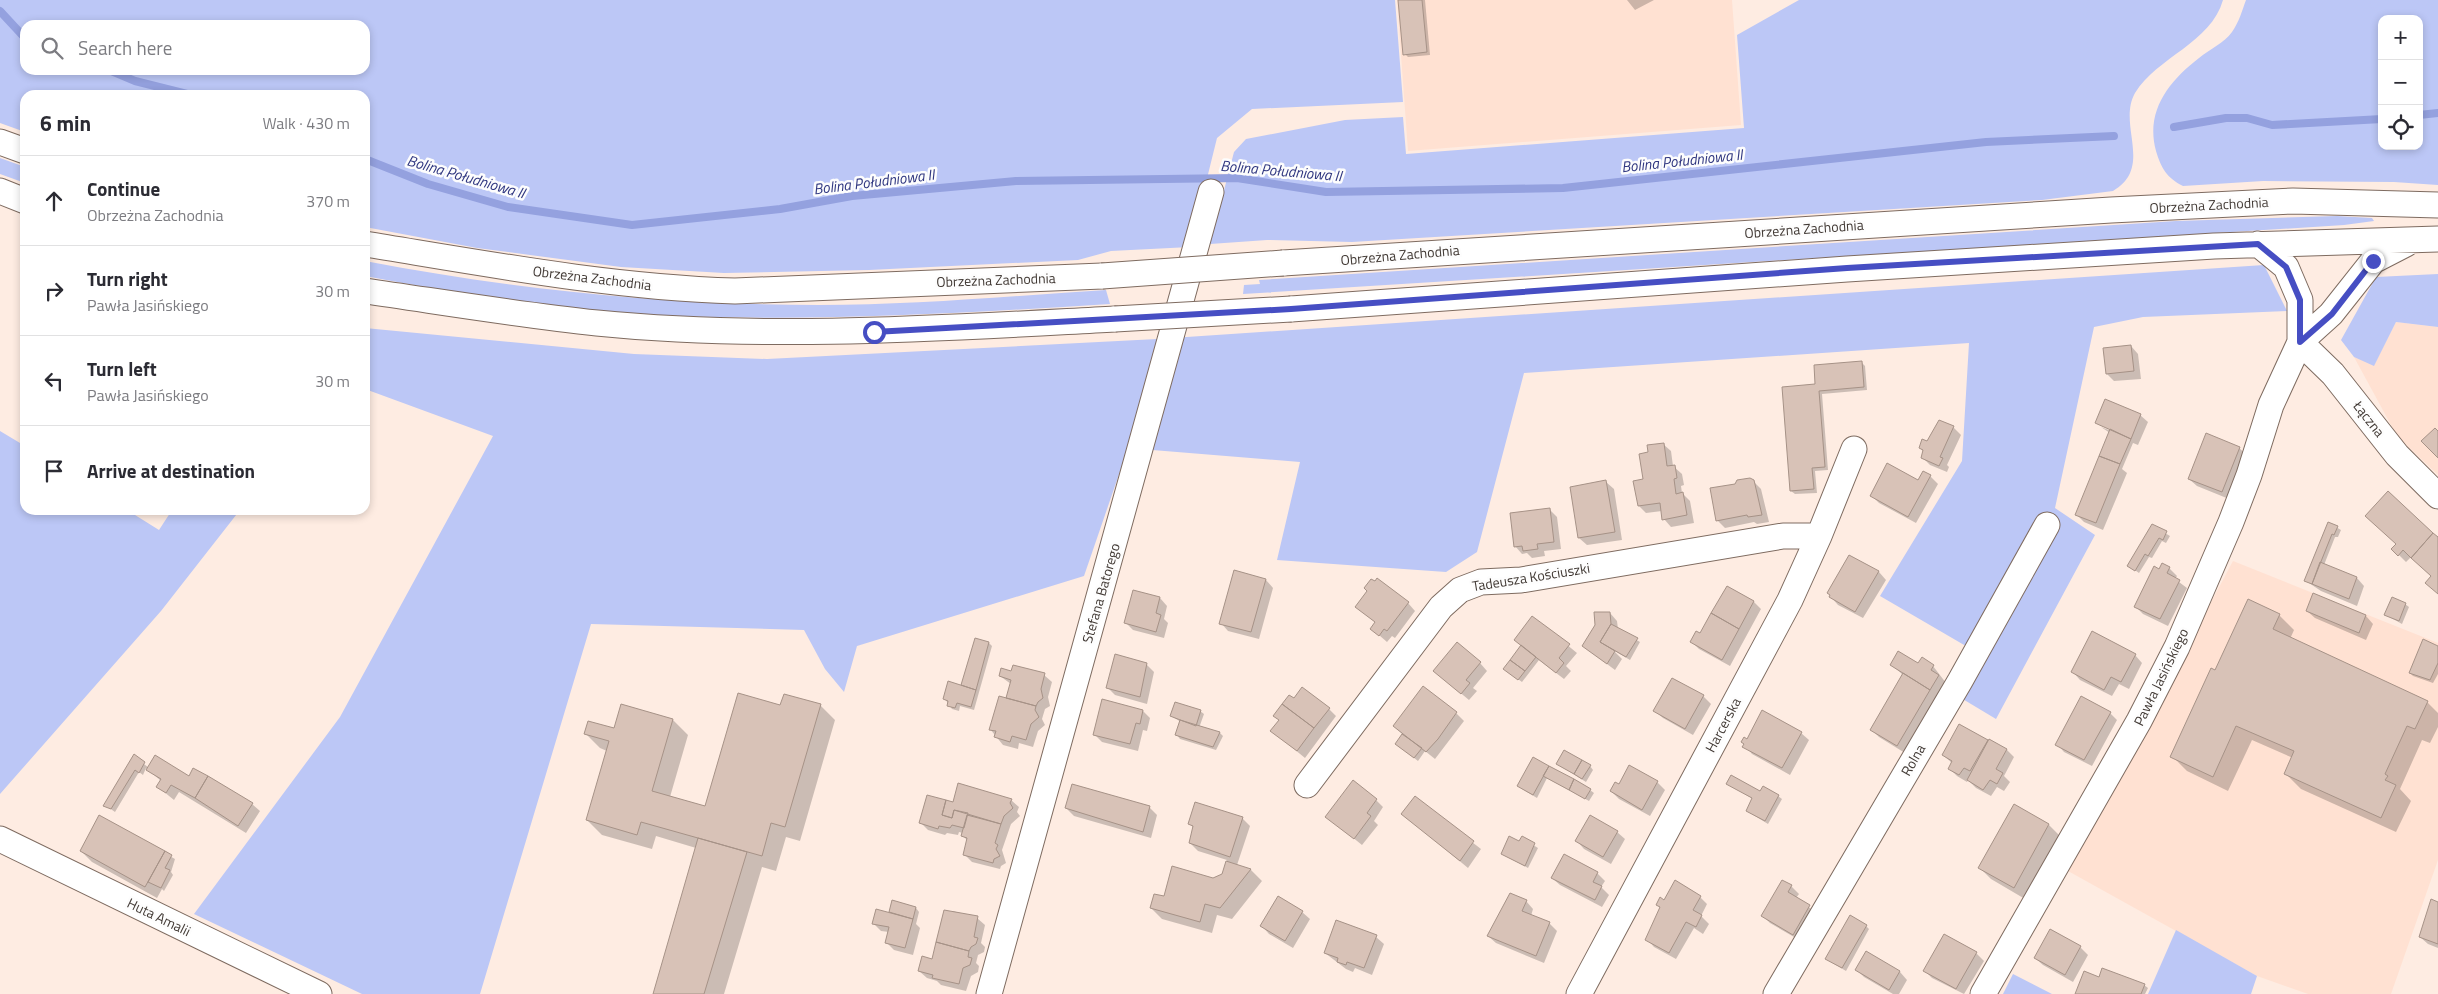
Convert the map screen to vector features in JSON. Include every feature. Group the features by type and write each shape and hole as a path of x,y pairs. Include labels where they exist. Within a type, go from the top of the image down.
{"street":[{"path":"0,142 20,149"},
{"path":"0,191 20,199"},
{"name":"Stefana Batorego","path":"989,994 1211,192"},
{"name":"Obrzeżna Zachodnia","path":"370,245 601,282 680,289 735,291 1102,276 2111,210 2293,202 2438,205"},
{"path":"370,292 598,323 722,330 874,332 1291,309 1847,268 2258,244 2438,239"},
{"name":"Pawła Jasińskiego","path":"1983,994 2139,721 2177,647 2231,522 2249,475 2270,405 2300,342 2332,314 2373,261 2412,240"},
{"name":"Pawła Jasińskiego","path":"2258,244 2286,267 2300,300 2300,342"},
{"name":"Łączna","path":"2300,342 2333,374 2397,455 2438,496"},
{"name":"Harcerska","path":"1579,994 1790,600 1819,536 1854,449"},
{"name":"Rolna","path":"1776,994 1960,680 2047,524"},
{"name":"Tadeusza Kościuszki","path":"1307,785 1441,607 1460,590 1481,582 1521,580 1783,536 1819,536"},
{"name":"Huta Amalii","path":"0,840 319,994"}],"shaded area":[{"path":"0,0 1395,0 1403,102 1252,109 1217,138 1190,247 1111,251 1078,260 869,270 724,273 621,267 477,248 370,228 370,90 20,90 20,130 0,123"},
{"path":"1397,0 1732,0 1741,125 1408,151"},
{"path":"1799,0 2223,0 2217,15 2207,28 2196,39 2156,69 2135,93 2131,105 2130,118 2133,145 2131,170 2125,181 2113,191 2042,200 1352,242 1267,240 1210,244 1234,152 1246,139 1345,120 1403,117 1406,154 1744,128 1737,35"},
{"path":"2246,0 2438,0 2438,185 2394,182 2263,181 2183,186 2177,183 2163,167 2156,151 2153,136 2157,110 2169,87 2188,67 2229,36"},
{"path":"0,158 20,165 20,181 0,174"},
{"path":"2337,216 2372,218 2374,221 2344,225 1243,294 1244,285 1260,284 1259,280 2176,221"},
{"path":"370,262 534,288 647,299 761,304 855,305 1106,290 1110,304 874,316 697,317 569,308 370,277"},
{"path":"2264,265 2287,311 2143,317 2094,327 2055,508 2095,535 1996,719 1956,695 1983,656 1880,596 1962,461 1969,343 1524,373 1477,552 1446,572 1277,560 1300,462 1128,448 1084,576 857,646 844,692 825,669 804,630 591,624 480,994 362,994 194,914 340,717 493,436 370,391 370,328 634,354 767,359 1157,339"},
{"path":"2438,274 2438,327 2396,322 2374,366 2354,357 2341,340 2376,277"},
{"path":"2396,322 2438,327 2438,475 2397,436 2354,357 2374,365"},
{"path":"0,431 20,443 20,515 135,515 159,530 169,515 236,515 161,611 0,794"},
{"path":"2233,561 2438,643 2438,860 2391,994 2308,994 2257,976 2068,871"},
{"path":"2176,930 2257,976 2251,994 2148,994"},
{"path":"2013,974 2052,994 2003,994"}],"building":[{"path":"1398,0 1422,0 1427,52 1403,55"},
{"path":"2131,345 2134,371 2106,374 2103,348"},
{"path":"1862,361 1864,387 1819,391 1825,467 1812,468 1814,489 1790,491 1782,387 1815,384 1814,365"},
{"path":"2105,399 2141,414 2131,439 2095,423"},
{"path":"1939,420 1954,426 1940,457 1943,458 1939,466 1921,458 1923,450 1919,448 1922,439 1927,441"},
{"path":"2435,428 2438,431 2438,458 2421,441"},
{"path":"2110,429 2131,439 2120,464 2099,456"},
{"path":"2206,433 2240,447 2222,492 2188,479"},
{"path":"1664,443 1667,466 1675,465 1677,478 1674,479 1676,494 1683,492 1687,515 1662,520 1660,503 1638,506 1633,481 1643,479 1639,454 1648,452 1647,445"},
{"path":"2099,456 2120,464 2096,523 2075,515"},
{"path":"1887,463 1918,480 1923,471 1931,475 1908,517 1870,496"},
{"path":"1750,478 1754,480 1762,515 1748,517 1747,515 1716,521 1710,488 1735,484 1737,480"},
{"path":"1606,480 1615,532 1578,538 1570,487"},
{"path":"2388,491 2433,533 2411,558 2403,550 2398,556 2391,549 2396,544 2365,516"},
{"path":"1550,508 1554,542 1537,544 1538,549 1523,551 1522,546 1514,547 1510,513"},
{"path":"2328,522 2338,526 2334,535 2332,534 2312,584 2304,581"},
{"path":"2152,524 2167,531 2163,540 2159,538 2148,556 2145,554 2135,571 2127,566"},
{"path":"2433,533 2438,537 2438,594 2425,583 2431,576 2411,558"},
{"path":"1849,555 1879,571 1855,612 1829,597 1830,595 1827,593"},
{"path":"2320,562 2357,577 2349,599 2312,584"},
{"path":"2162,563 2170,567 2167,573 2180,580 2160,619 2134,607 2154,566 2159,569"},
{"path":"1234,570 1266,579 1251,632 1219,624"},
{"path":"1377,578 1409,602 1387,631 1384,629 1379,636 1370,629 1375,622 1355,607 1367,591 1364,588 1371,579 1375,581"},
{"path":"1727,586 1754,601 1739,629 1711,613"},
{"path":"1133,590 1160,597 1156,613 1161,615 1156,632 1124,623"},
{"path":"2313,593 2366,615 2359,633 2306,611"},
{"path":"2392,597 2406,603 2399,621 2384,615"},
{"path":"2248,599 2280,614 2273,629 2428,701 2415,729 2407,726 2385,774 2388,776 2385,780 2396,785 2381,818 2284,774 2294,751 2236,726 2213,777 2170,757 2211,668 2215,670"},
{"path":"1594,612 1610,612 1611,624 1600,642 1615,651 1607,664 1582,646 1595,625"},
{"path":"1711,613 1739,629 1722,660 1690,642 1696,631 1700,633"},
{"path":"1532,616 1570,644 1559,658 1564,663 1556,673 1514,640"},
{"path":"1611,624 1638,638 1626,657 1600,642"},
{"path":"2092,631 2136,654 2121,682 2111,677 2104,690 2071,672"},
{"path":"975,638 989,642 976,690 961,685"},
{"path":"2423,639 2438,646 2438,663 2430,680 2409,673"},
{"path":"1457,642 1481,662 1466,680 1470,683 1461,694 1433,671"},
{"path":"1521,645 1536,657 1525,671 1510,660"},
{"path":"1898,651 1918,663 1922,657 1934,665 1931,670 1939,675 1930,690 1890,665"},
{"path":"1115,654 1147,663 1140,697 1106,688"},
{"path":"1510,660 1525,671 1518,680 1503,669"},
{"path":"1013,665 1045,673 1041,689 1043,698 1036,706 1006,698 1011,680 999,676 1001,668 1011,671"},
{"path":"1903,673 1930,690 1897,746 1870,730"},
{"path":"1672,678 1704,695 1685,729 1653,711"},
{"path":"948,681 976,690 971,707 957,703 955,708 947,706 948,701 943,699"},
{"path":"1423,686 1457,712 1438,739 1426,752 1393,726"},
{"path":"1302,687 1330,708 1314,728 1282,704 1289,695 1294,698"},
{"path":"738,693 780,705 784,694 821,704 785,827 771,823 762,856 641,822 637,835 586,820 609,741 584,734 588,721 614,728 621,704 673,719 652,791 705,806"},
{"path":"999,696 1036,706 1035,710 1039,717 1031,724 1026,740 1012,736 1010,742 994,737 996,731 989,730"},
{"path":"2081,696 2111,712 2084,760 2055,745"},
{"path":"1102,699 1143,710 1140,724 1136,723 1130,744 1093,735"},
{"path":"1175,702 1201,710 1196,726 1170,716"},
{"path":"1282,704 1314,728 1297,751 1270,731 1279,720 1273,716"},
{"path":"1762,710 1802,732 1782,768 1742,747 1744,744 1741,742 1744,737 1747,739"},
{"path":"1180,720 1220,732 1213,747 1175,735"},
{"path":"1959,724 1988,740 1970,771 1964,768 1959,775 1948,769 1952,761 1942,755"},
{"path":"1402,734 1422,748 1414,758 1395,744"},
{"path":"1989,739 2007,749 1996,769 2003,773 1997,784 1990,780 1983,790 1967,780"},
{"path":"1564,750 1582,760 1574,774 1556,764"},
{"path":"134,754 145,762 139,773 135,770 111,809 103,806"},
{"path":"155,755 189,776 193,768 208,776 195,798 171,785 166,793 156,787 161,779 146,770"},
{"path":"1533,757 1549,766 1533,795 1517,786"},
{"path":"1582,760 1591,765 1582,779 1574,774"},
{"path":"1629,765 1658,781 1642,810 1610,791 1615,782 1619,784"},
{"path":"1549,766 1574,779 1569,790 1543,776"},
{"path":"1731,775 1760,791 1763,786 1779,795 1765,821 1746,811 1752,798 1726,784"},
{"path":"208,776 253,803 238,826 195,798"},
{"path":"1574,779 1591,789 1585,799 1569,790"},
{"path":"1353,780 1377,799 1367,813 1371,816 1354,839 1325,817"},
{"path":"958,783 1012,799 1010,803 1013,808 1004,816 1001,824 954,810 952,818 942,815 946,800 953,802"},
{"path":"1072,784 1150,806 1143,832 1065,808"},
{"path":"927,795 946,800 942,815 952,818 954,810 968,813 964,828 952,825 950,828 939,826 938,829 919,823"},
{"path":"1415,796 1474,841 1460,861 1401,814"},
{"path":"1195,802 1243,817 1230,857 1189,843 1193,826 1188,824"},
{"path":"2014,804 2049,824 2014,888 1978,868"},
{"path":"99,815 165,851 145,887 80,851"},
{"path":"967,815 1001,824 995,843 998,845 996,849 1000,856 994,859 993,863 963,855 967,838 961,836"},
{"path":"1590,815 1618,831 1603,857 1575,841"},
{"path":"1509,836 1519,841 1522,836 1535,843 1525,866 1501,854"},
{"path":"698,838 747,852 704,994 653,994"},
{"path":"165,851 172,855 165,868 170,870 161,888 148,882"},
{"path":"1564,854 1598,872 1593,882 1602,886 1595,900 1551,878"},
{"path":"1226,861 1251,869 1220,908 1205,904 1200,922 1150,908 1154,894 1164,896 1172,866 1213,878 1222,874"},
{"path":"1675,880 1701,896 1693,910 1702,915 1696,927 1686,922 1669,953 1645,940 1660,907 1656,905 1660,897 1664,900"},
{"path":"1782,880 1792,885 1788,892 1810,905 1793,935 1761,916"},
{"path":"1510,893 1527,900 1522,911 1550,922 1536,956 1487,936"},
{"path":"1278,896 1303,911 1285,941 1260,926"},
{"path":"2431,899 2438,902 2438,944 2419,937"},
{"path":"892,900 916,907 913,919 889,912"},
{"path":"876,909 913,919 905,948 885,943 889,927 872,924"},
{"path":"944,910 978,916 974,937 978,938 976,944 969,951 936,942"},
{"path":"1850,915 1867,925 1842,968 1825,959"},
{"path":"1336,920 1377,935 1364,968 1347,962 1346,965 1337,962 1338,958 1324,953"},
{"path":"2050,929 2081,946 2065,975 2034,958"},
{"path":"1944,934 1977,952 1956,989 1923,971"},
{"path":"936,942 969,951 968,957 972,958 970,965 963,968 959,984 932,978 933,975 918,971 922,956 932,959"},
{"path":"1866,951 1900,971 1889,990 1855,970"},
{"path":"2102,968 2145,984 2141,994 2075,994 2084,971 2099,977"}],"waterway":[{"name":"Bolina Południowa II","path":"0,11 20,33"},
{"name":"Bolina Południowa II","path":"121,75 135,81 171,90"},
{"name":"Bolina Południowa II","path":"2423,115 2438,113"},
{"name":"Bolina Południowa II","path":"2174,127 2226,118 2247,118 2272,125 2378,119"},
{"name":"Bolina Południowa II","path":"370,161 428,184 508,207 632,225 780,209 852,196 1016,181 1237,178 1326,192 1563,188 1986,142 2114,136"}],"route":[{"path":"874,332 1358,305 1847,268 2258,244 2286,267 2300,300 2300,342 2332,314 2373,261"}]}
